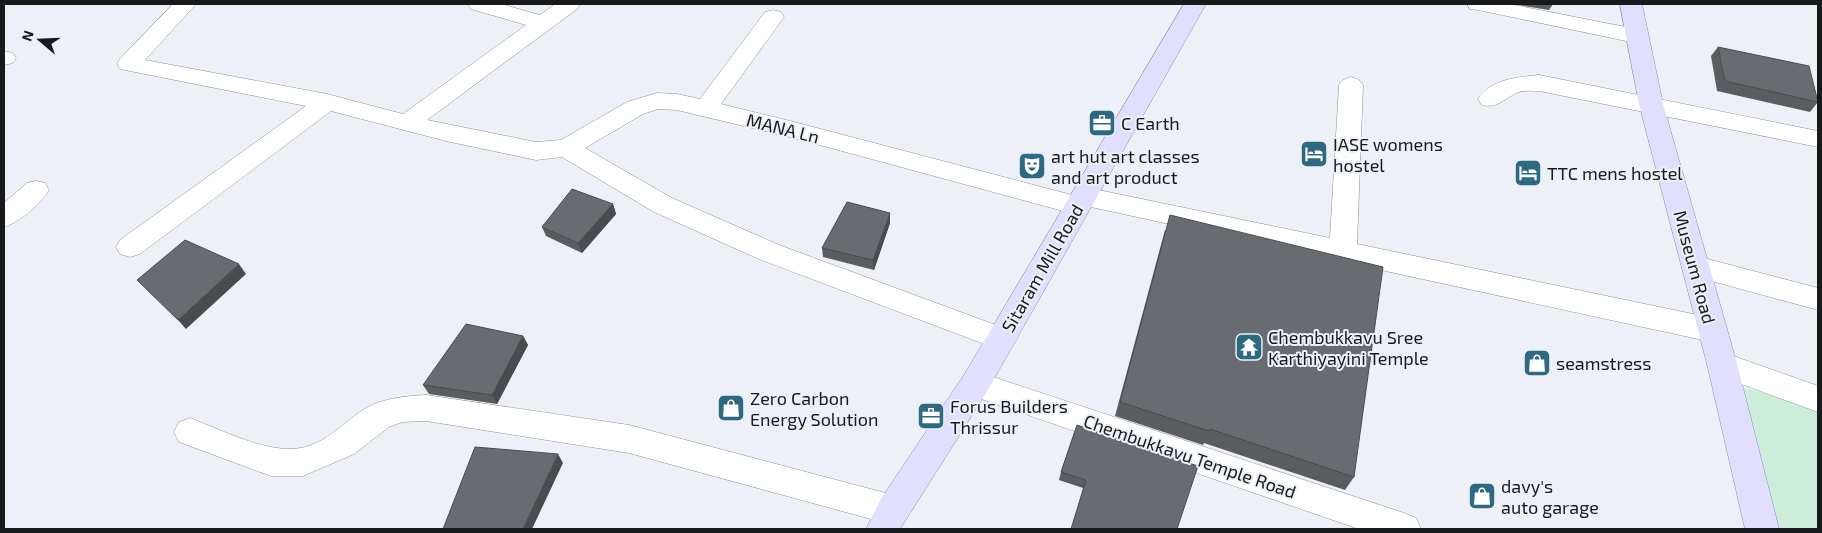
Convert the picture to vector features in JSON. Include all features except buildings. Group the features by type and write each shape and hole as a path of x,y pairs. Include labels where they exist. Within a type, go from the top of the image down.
{"main road":[{"name":"Sitaram Mill Road","path":"888,520 976,384 1195,4"},
{"name":"Museum Road","path":"1631,4 1651,104 1722,364 1762,529"}],"street":[{"name":"MANA Ln","path":"185,4 128,64 327,102 493,143 536,150 566,148 635,108 657,101 677,102 1081,201 1343,252 1712,330"},
{"path":"479,4 543,23"},
{"path":"406,123 569,4"},
{"path":"1478,4 1636,36"},
{"path":"705,109 773,17"},
{"path":"1490,99 1514,85 1539,83 1651,104 1818,140"},
{"path":"1343,252 1351,85"},
{"path":"130,247 327,102"},
{"path":"566,148 663,205 769,252 1002,339"},
{"path":"4,217 36,190"},
{"path":"1696,267 1818,299"},
{"path":"1722,364 1772,384 1818,399"},
{"name":"Chembukkavu Temple Road","path":"976,384 1404,529"},
{"path":"190,432 271,462 303,462 343,444 378,417 402,409 426,408 629,439 888,520"}],"green space":[{"path":"1727,384 1818,406 1818,529 1762,529"}],"place":[{"name":"C Earth","path":"1102,123"},
{"name":"IASE womens hostel","path":"1314,154"},
{"name":"art hut art classes and art product","path":"1032,166"},
{"name":"TTC mens hostel","path":"1528,173"},
{"name":"Chembukkavu Sree Karthiyayini Temple","path":"1249,347"},
{"name":"seamstress","path":"1537,363"},
{"name":"Zero Carbon Energy Solution","path":"731,408"},
{"name":"Forus Builders Thrissur","path":"931,416"},
{"name":"davy's auto garage","path":"1482,496"}]}
